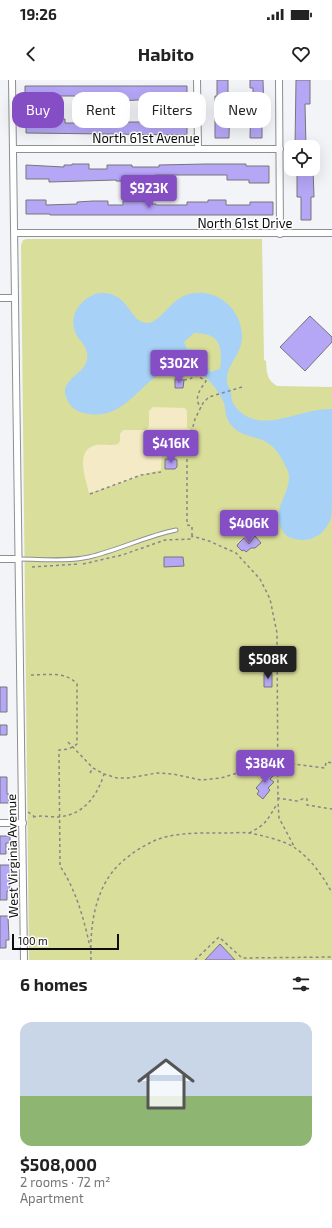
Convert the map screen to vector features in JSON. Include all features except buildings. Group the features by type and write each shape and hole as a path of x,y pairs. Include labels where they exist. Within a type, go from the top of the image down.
{"street":[{"name":"West Virginia Avenue","path":"12,80 24,960"},
{"path":"197,80 198,149"},
{"path":"279,80 280,234"},
{"name":"North 61st Avenue","path":"13,149 280,148"},
{"name":"North 61st Drive","path":"14,233 332,234"},
{"path":"0,298 15,298"},
{"path":"0,559 18,559"},
{"path":"0,824 23,824"}],"lane":[{"path":"18,559 73,559 88,557 122,547 157,534 176,530"}],"path":[{"path":"184,380 190,379 196,375 206,381 197,396 196,402 201,408"},
{"path":"176,539 192,539 192,526 187,525 187,449 195,419 209,397 242,387"},
{"path":"90,494 141,475 161,472"},
{"path":"192,536 209,540 236,553 260,579 270,599 277,633 277,798 279,818 295,848 314,866 326,881 332,892"},
{"path":"32,675 64,675 73,679 78,684 77,744 73,748 59,750 60,866 68,878 81,911 90,949 91,960"},
{"path":"68,742 93,768 104,774 128,778 157,773 174,774 201,780 221,778 247,770 284,768 293,764 325,768 326,762 332,763"},
{"path":"90,773 93,768"},
{"path":"28,812 34,817 60,817 69,815 86,805 94,798 104,774"},
{"path":"277,798 297,801 305,798 307,799 307,805 332,809"},
{"path":"249,833 262,827 278,802"},
{"path":"90,949 93,915 97,901 110,876 132,853 156,840 172,835 249,833 279,841 295,848"},
{"path":"195,960 219,937 242,958 332,956"}],"green space":[{"path":"262,239 264,360 266,361 269,378 277,386 332,387 332,960 29,960 21,245 23,240"}],"sand":[{"path":"153,407 185,408 187,411 187,428 190,429 186,448 162,449 161,470 89,493 83,466 85,453 89,448 96,445 118,444 120,441 120,434 123,430 146,430 149,426 149,411"}],"water":[{"path":"99,293 117,297 136,318 141,322 148,323 156,319 175,301 186,295 207,293 217,297 232,309 238,318 241,327 242,338 240,347 227,376 227,384 231,391 232,401 235,406 245,415 256,420 281,419 307,412 332,409 331,518 321,533 314,538 299,540 288,537 284,533 278,518 289,476 283,461 277,451 270,445 243,434 231,425 227,417 224,403 220,396 212,384 202,375 184,369 169,370 156,377 133,398 120,407 106,413 86,414 73,408 65,395 65,389 68,383 85,365 87,359 86,349 74,329 74,315 81,303 92,295","holes":["194,333 209,335 218,342 221,354 220,369 210,372 201,350 187,349 184,342"]}]}
